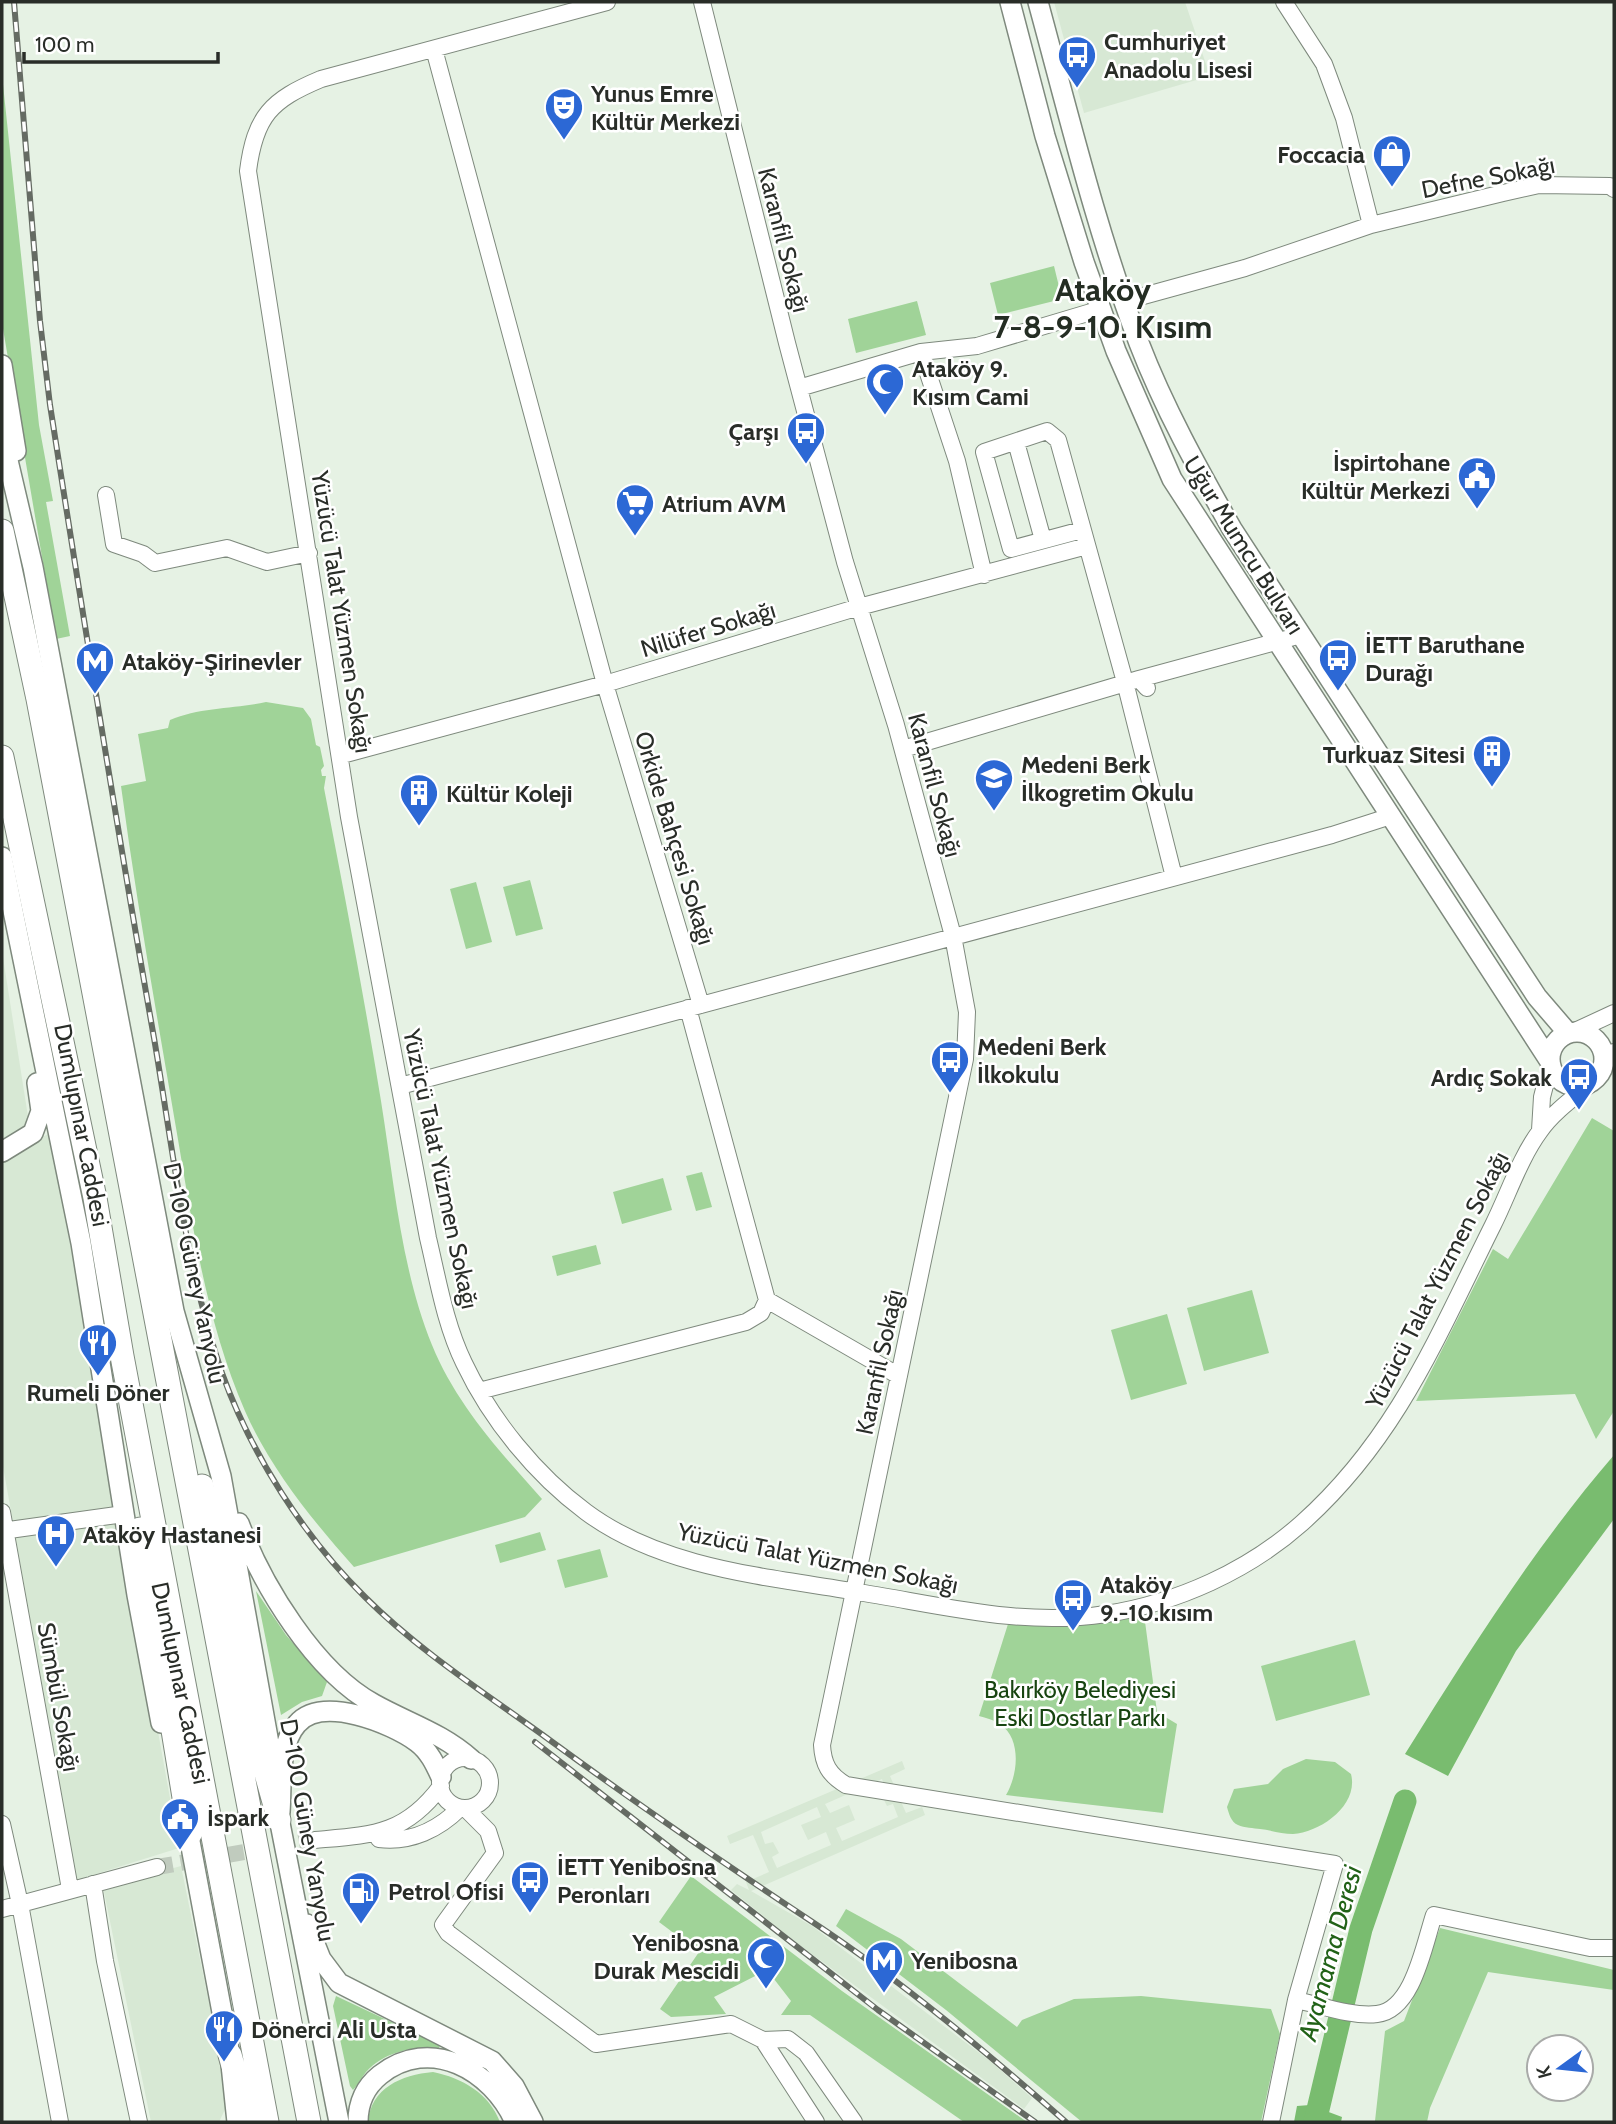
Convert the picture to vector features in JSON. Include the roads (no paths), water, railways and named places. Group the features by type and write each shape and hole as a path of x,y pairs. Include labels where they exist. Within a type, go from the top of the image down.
{"highway":[{"path":"2,531 38,699 309,2122"},
{"path":"2,757 30,902 90,1172 122,1356 267,2122"},
{"path":"122,1356 139,1522 190,1833"},
{"path":"167,1376 195,1457 255,1734 279,1820"},
{"path":"230,2056 249,2122"}],"main road":[{"name":"Uğur Mumcu Bulvarı","path":"1010,2 1045,136 1101,309 1142,416 1172,479 1549,1063"},
{"name":"Uğur Mumcu Bulvarı","path":"1038,2 1073,131 1139,343 1191,458 1232,528 1537,997 1571,1032"},
{"path":"1101,309 1125,301"},
{"path":"2,365 18,463 21,511"},
{"name":"D-100 Güney Yanyolu","path":"2,435 21,511 174,1311 221,1476 291,1886 339,2122"},
{"path":"2,857 25,963 41,1111 33,1133 2,1152"},
{"name":"Dumlupınar Caddesi","path":"25,963 80,1243 152,1679 168,1756 190,1833 230,2056 237,2122"},
{"path":"1571,1032 1586,1033 1596,1040 1609,1058 1594,1081 1586,1086 1567,1086 1553,1074 1549,1063 1554,1043 1571,1032"},
{"path":"221,1476 252,1557 300,1635 341,1678 372,1703 452,1742 471,1759"},
{"path":"279,1820 286,1746 298,1722 320,1712 340,1710 417,1742 432,1757 441,1782"},
{"path":"291,1886 321,1959 339,1983 492,2061 514,2087 533,2122"},
{"path":"358,2122 360,2104 369,2085 384,2072 406,2061 422,2058 449,2060 487,2081 500,2095 515,2122"},
{"path":"487,2081 492,2061"}],"street":[{"name":"Yüzücü Talat Yüzmen Sokağı","path":"607,2 321,79 287,93 267,111 252,139 248,171 342,755 349,817 428,1238 444,1306 463,1361 490,1410 546,1478 588,1514 637,1541 691,1561 1004,1617 1060,1619 1108,1614 1157,1603 1208,1584 1254,1560 1300,1525 1376,1444 1410,1390 1540,1130"},
{"name":"Karanfil Sokağı","path":"702,2 799,388 859,607 903,749 953,936 967,1012 965,1059 822,1745 827,1769 846,1785 1335,1864 1302,2002"},
{"path":"1284,2 1324,64 1344,118 1371,225"},
{"name":"Orkide Bahçesi Sokağı","path":"434,49 605,684 695,1006"},
{"name":"Defne Sokağı","path":"1125,301 1245,268 1371,225 1539,185 1573,183 1610,186 1614,189"},
{"path":"799,388 921,352 977,346 1101,309"},
{"path":"921,352 957,461 984,575"},
{"path":"1085,538 1043,540 1011,549 984,452 1047,431 1058,440 1085,538 1137,683 1174,877"},
{"path":"1016,442 1043,540"},
{"path":"106,495 114,544 143,554 155,564 227,548 267,562 309,553"},
{"name":"Nilüfer Sokağı","path":"342,755 605,684 859,607 984,575 1085,538"},
{"path":"903,749 1301,635"},
{"path":"400,1086 1332,835 1391,816"},
{"path":"479,1391 746,1322 761,1313 767,1300 695,1006"},
{"path":"1571,1032 1614,1013"},
{"path":"1540,1130 1542,1097 1549,1063"},
{"path":"1540,1130 1594,1081"},
{"path":"767,1300 899,1377"},
{"name":"Sümbül Sokağı","path":"2,1513 3,1531 70,1889"},
{"path":"3,1531 124,1514"},
{"path":"315,1840 392,1830 413,1817 456,1760 471,1759 485,1768 491,1784 485,1798 463,1808 442,1826 418,1835 386,1840 360,1836"},
{"path":"441,1782 446,1799 463,1808 488,1831 495,1853 443,1925 448,1933 596,2044 731,2024 763,2040 788,2039 806,2053 853,2122"},
{"path":"2,1824 20,1904 60,2122"},
{"path":"2,1909 157,1867"},
{"path":"93,1884 105,1962 139,2122"},
{"path":"1271,2122 1302,2002 1364,2014 1391,2010 1407,1996 1434,1915 1590,1948 1614,1948"},
{"path":"763,2040 816,2122"},
{"path":"226,2122 234,2101"}],"waterway":[{"name":"Ayamama Deresi","path":"1315,2122 1361,1929 1405,1801"}],"tunnel":[{"path":"157,1867 315,1840"}],"railway":[{"path":"14,2 40,321 50,405 100,722 189,1249 198,1291 222,1373 248,1434 282,1493 321,1548 365,1597 408,1636 616,1788 880,1969 975,2044 1066,2122"},
{"path":"535,1742 878,2010 1035,2122"}],"place":[{"name":"Cumhuriyet Anadolu Lisesi","path":"1077,89"},
{"name":"Yunus Emre Kültür Merkezi","path":"564,141"},
{"name":"Foccacia","path":"1392,188"},
{"name":"Ataköy 9. Kısım Cami","path":"885,416"},
{"name":"Çarşı","path":"806,465"},
{"name":"İspirtohane Kültür Merkezi","path":"1477,510"},
{"name":"Atrium AVM","path":"635,537"},
{"name":"İETT Baruthane Durağı","path":"1338,692"},
{"name":"Ataköy-Şirinevler","path":"95,695"},
{"name":"Turkuaz Sitesi","path":"1492,788"},
{"name":"Medeni Berk İlkogretim Okulu","path":"994,812"},
{"name":"Kültür Koleji","path":"419,827"},
{"name":"Medeni Berk İlkokulu","path":"950,1094"},
{"name":"Ardıç Sokak","path":"1579,1111"},
{"name":"Rumeli Döner","path":"98,1377"},
{"name":"Ataköy Hastanesi","path":"56,1568"},
{"name":"Ataköy 9.-10.kısım","path":"1073,1632"},
{"name":"İspark","path":"180,1851"},
{"name":"İETT Yenibosna Peronları","path":"530,1914"},
{"name":"Petrol Ofisi","path":"361,1925"},
{"name":"Yenibosna Durak Mescidi","path":"766,1990"},
{"name":"Yenibosna","path":"884,1994"},
{"name":"Dönerci Ali Usta","path":"224,2063"}],"district":[{"name":"Ataköy 7-8-9-10. Kısım","path":"1103,308"}],"park label":[{"name":"Bakırköy Belediyesi Eski Dostlar Parkı","path":"1080,1703"}]}
